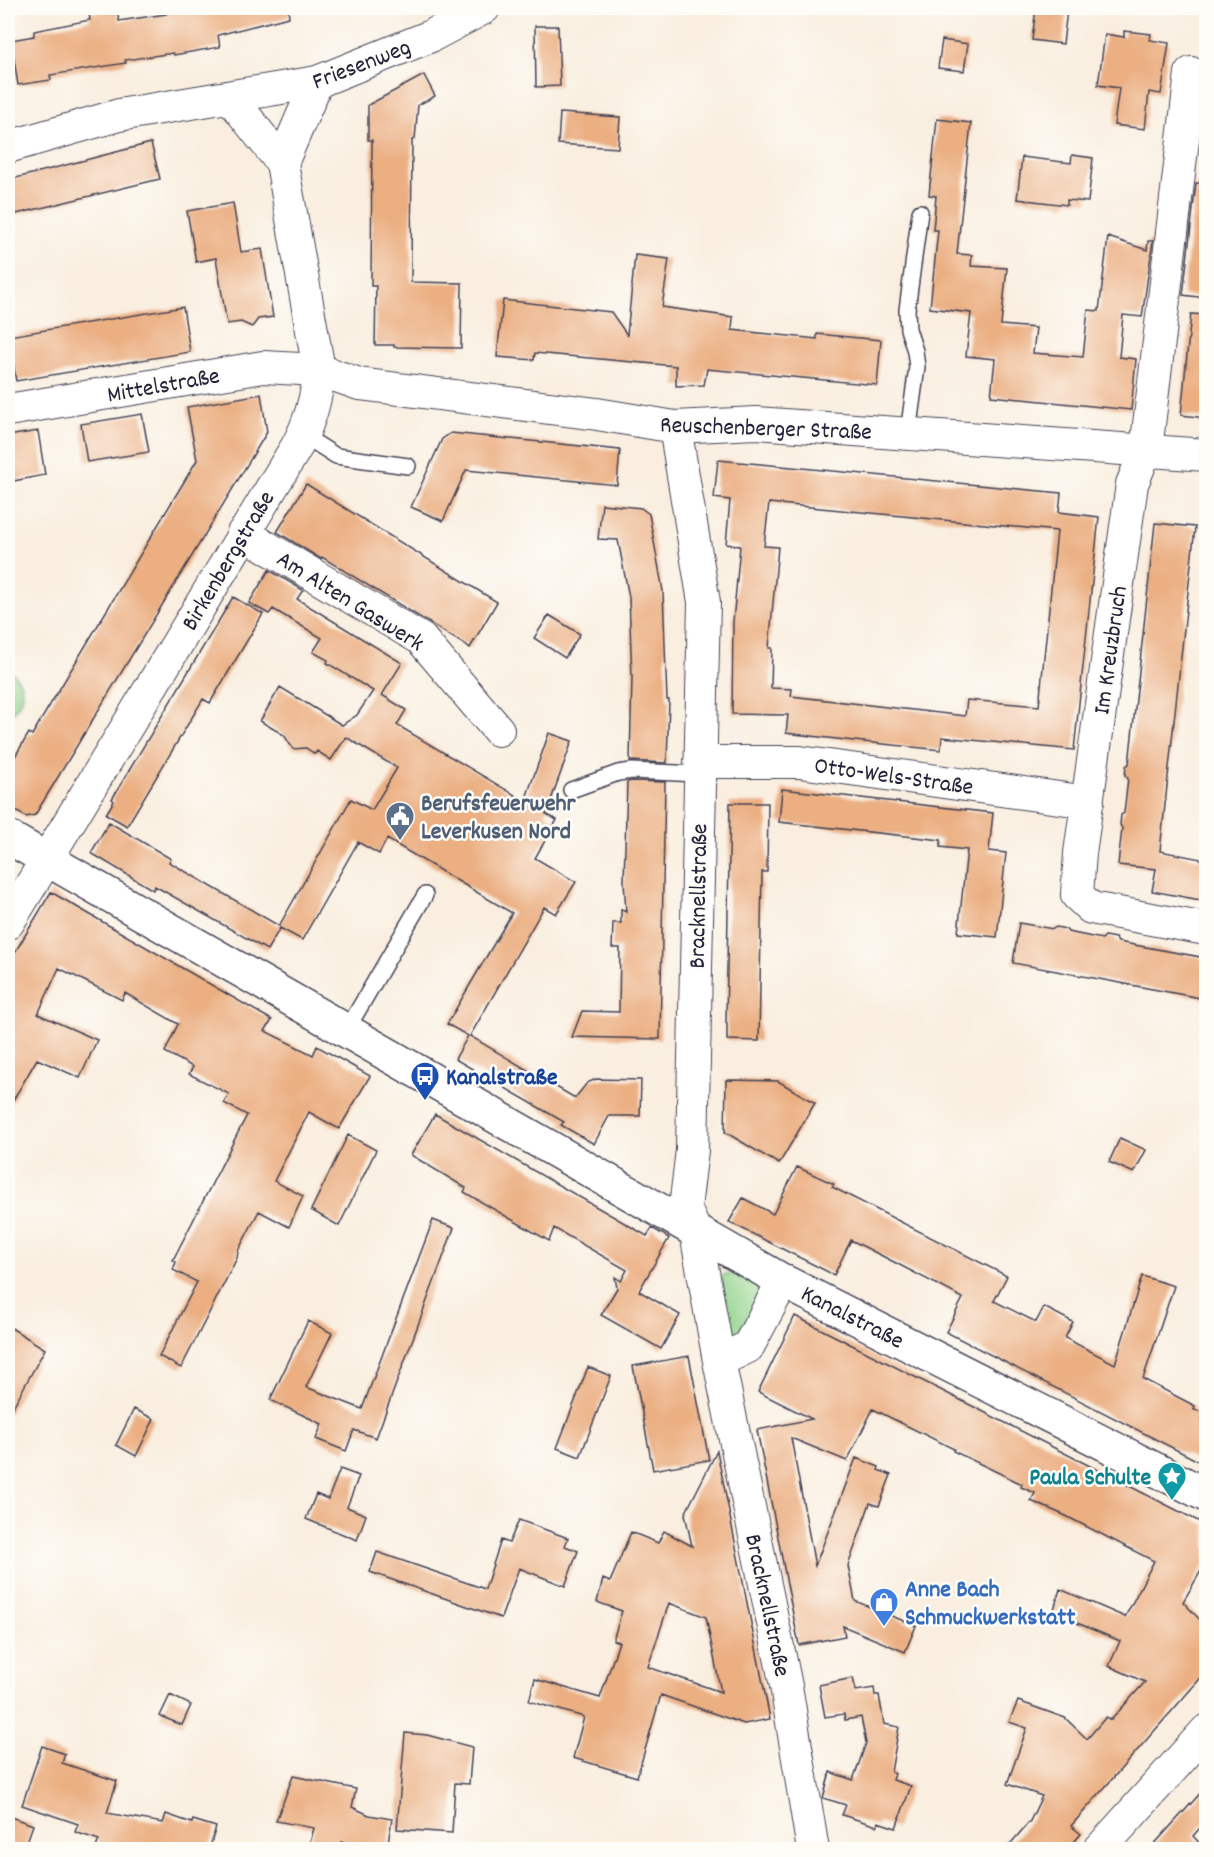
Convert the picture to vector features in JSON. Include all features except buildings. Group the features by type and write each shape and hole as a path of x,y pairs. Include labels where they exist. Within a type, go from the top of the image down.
{"street":[{"name":"Friesenweg","path":"8,147 119,115 317,82 431,36 484,8"},
{"path":"1146,450 1191,73"},
{"path":"282,163 317,82"},
{"name":"Birkenbergstraße","path":"8,923 303,435 317,393 320,370 282,163 230,97"},
{"name":"Mittelstraße","path":"8,410 263,367 320,370"},
{"name":"Reuschenberger Straße","path":"320,370 359,384 597,414 675,427 756,423 1206,455"},
{"name":"Bracknellstraße","path":"675,427 704,602 692,1150 684,1208 696,1233 718,1361 786,1686 813,1850"},
{"name":"Im Kreuzbruch","path":"1146,450 1132,484 1080,852 1077,895 1091,908 1206,929"},
{"name":"Am Alten Gaswerk","path":"243,533 422,639 498,730"},
{"name":"Otto-Wels-Straße","path":"700,768 800,762 1088,802"},
{"name":"Kanalstraße","path":"8,837 783,1281 1206,1495"},
{"path":"718,1361 748,1347 783,1281"},
{"path":"1099,1850 1206,1731"}],"lane":[{"path":"908,433 917,367 908,329 907,310 920,212"},
{"path":"303,435 336,456 408,466"},
{"path":"571,790 618,773 700,768"},
{"path":"346,1031 424,895"}],"green space":[{"path":"8,670 19,680 22,692 18,705 8,715"},
{"path":"735,1273 756,1284 761,1291 761,1297 734,1340 730,1336 720,1278 725,1274"}],"place":[{"name":"Berufsfeuerwehr Leverkusen Nord","path":"400,842"},
{"name":"Kanalstraße","path":"425,1102"},
{"name":"Paula Schulte","path":"1172,1502"},
{"name":"Anne Bach Schmuckwerkstatt","path":"884,1628"}]}
